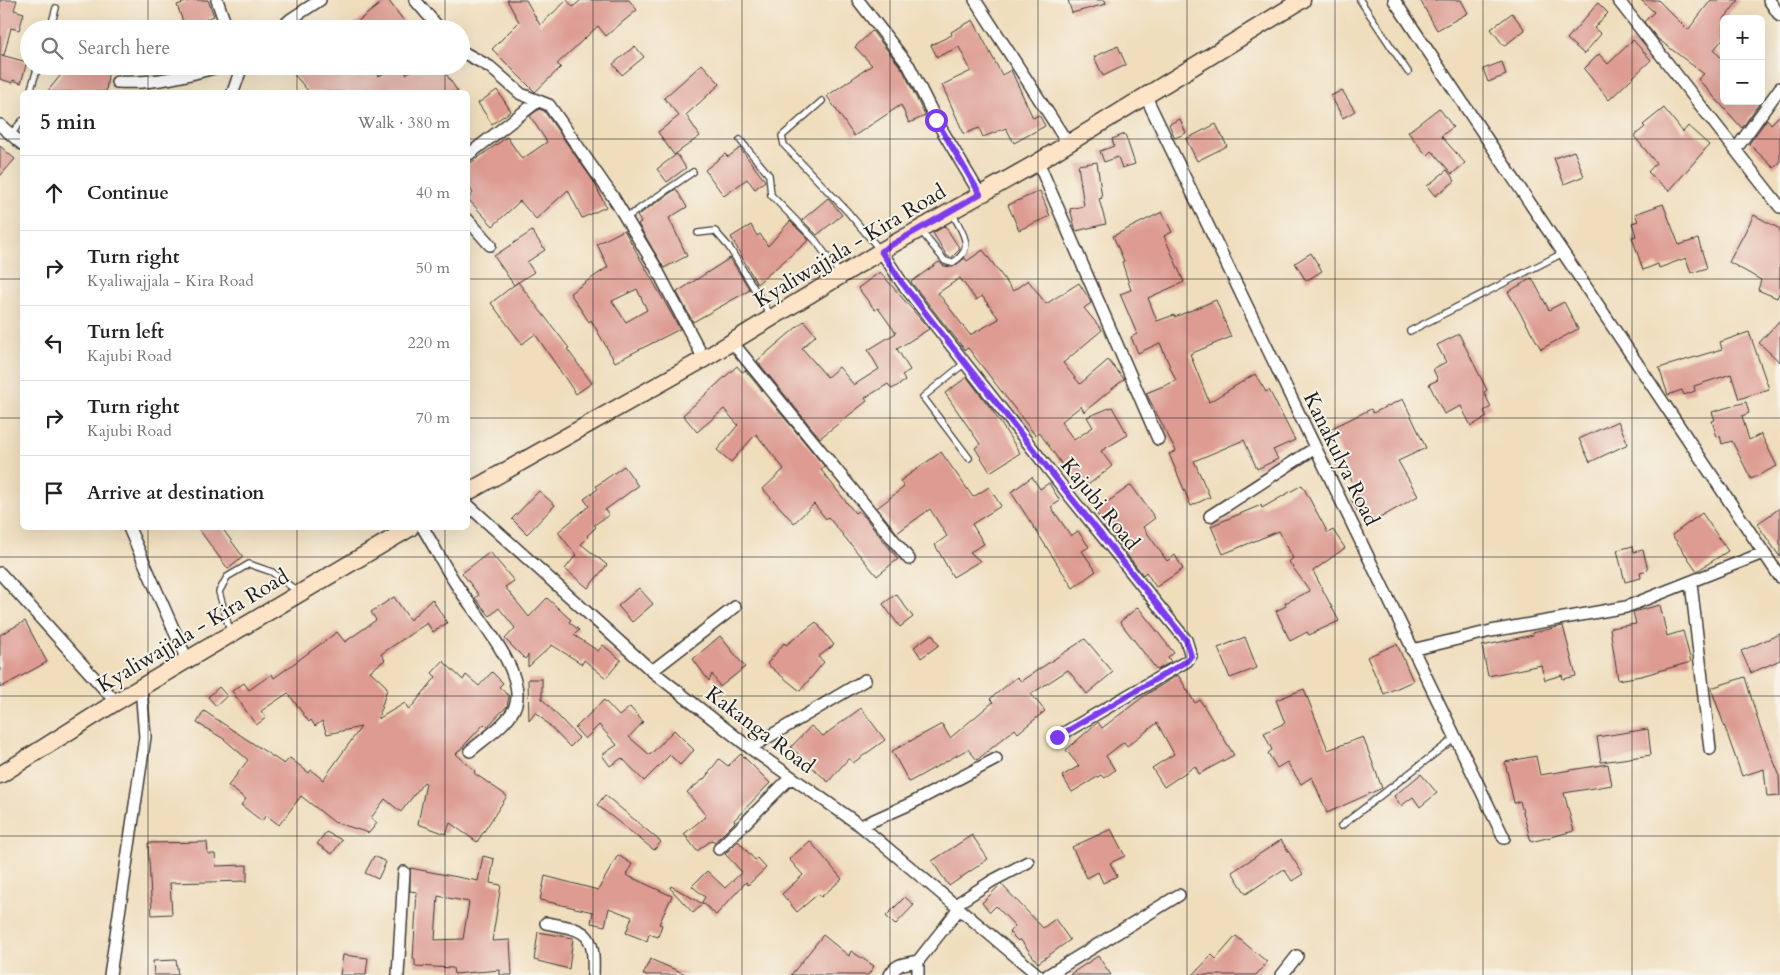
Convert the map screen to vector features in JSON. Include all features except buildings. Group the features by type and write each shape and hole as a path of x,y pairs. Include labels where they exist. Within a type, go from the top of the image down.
{"street":[{"path":"217,0 224,20"},
{"path":"290,20 320,0"},
{"path":"415,0 432,20"},
{"path":"858,0 909,66 936,120 980,194"},
{"path":"975,0 1067,142"},
{"name":"Kyaliwajjala - Kira Road","path":"470,491 704,359 881,251 1038,162 1067,142 1302,0"},
{"path":"1394,0 1780,577"},
{"path":"1618,0 1780,207"},
{"path":"1769,0 1780,16"},
{"path":"470,56 490,67 521,94 549,105 571,134 626,218 655,266 704,359"},
{"path":"117,82 139,83 188,75"},
{"path":"234,90 239,75"},
{"path":"1736,150 1780,88"},
{"name":"Kanakulya Road","path":"1145,95 1504,838"},
{"path":"470,153 538,101"},
{"path":"0,125 20,142"},
{"path":"1038,162 1158,438"},
{"path":"470,222 490,245"},
{"name":"Kajubi Road","path":"881,251 902,283 1186,640 1190,649 1191,656 1187,661 1057,737"},
{"path":"732,342 909,559"},
{"path":"1210,516 1314,448"},
{"name":"Kakanga Road","path":"470,506 652,671 790,778 861,826 1038,975"},
{"path":"130,530 187,660"},
{"name":"Kyaliwajjala - Kira Road","path":"0,775 116,702 407,530"},
{"path":"424,530 456,584 499,648 516,684 517,696 512,712 470,751"},
{"path":"1412,650 1492,631 1626,607 1691,583 1763,553"},
{"path":"0,573 116,702"},
{"path":"1691,583 1710,749"},
{"path":"652,671 735,607"},
{"path":"750,748 865,680"},
{"path":"110,975 145,737 141,687"},
{"path":"861,826 910,804 996,759"},
{"path":"719,849 790,778"},
{"path":"918,975 918,961 957,907 992,881 1028,862"},
{"path":"398,975 404,872"},
{"path":"1048,975 1179,895"},
{"path":"546,923 580,929 587,935 592,948 593,975"},
{"path":"1282,975 1297,956"},
{"path":"890,975 893,968 900,964 918,961"}],"lane":[{"path":"1360,0 1408,72"},
{"path":"53,20 56,8"},
{"path":"31,90 35,75"},
{"path":"822,101 782,136 784,145 847,211 881,251"},
{"path":"11,134 20,123"},
{"path":"740,140 769,175 771,195 815,240 841,275"},
{"path":"626,218 693,172"},
{"path":"920,229 945,261 952,263 957,260 966,252 966,243 951,210"},
{"path":"698,233 715,231 728,247 772,317"},
{"path":"1410,331 1563,253"},
{"path":"966,362 923,397 968,458"},
{"path":"231,633 219,592 228,577 249,564 272,572 299,593"},
{"path":"1341,826 1455,738"}],"route":[{"path":"936,120 980,194 881,251 902,283 1186,640 1190,649 1191,656 1187,661 1057,737"}]}
